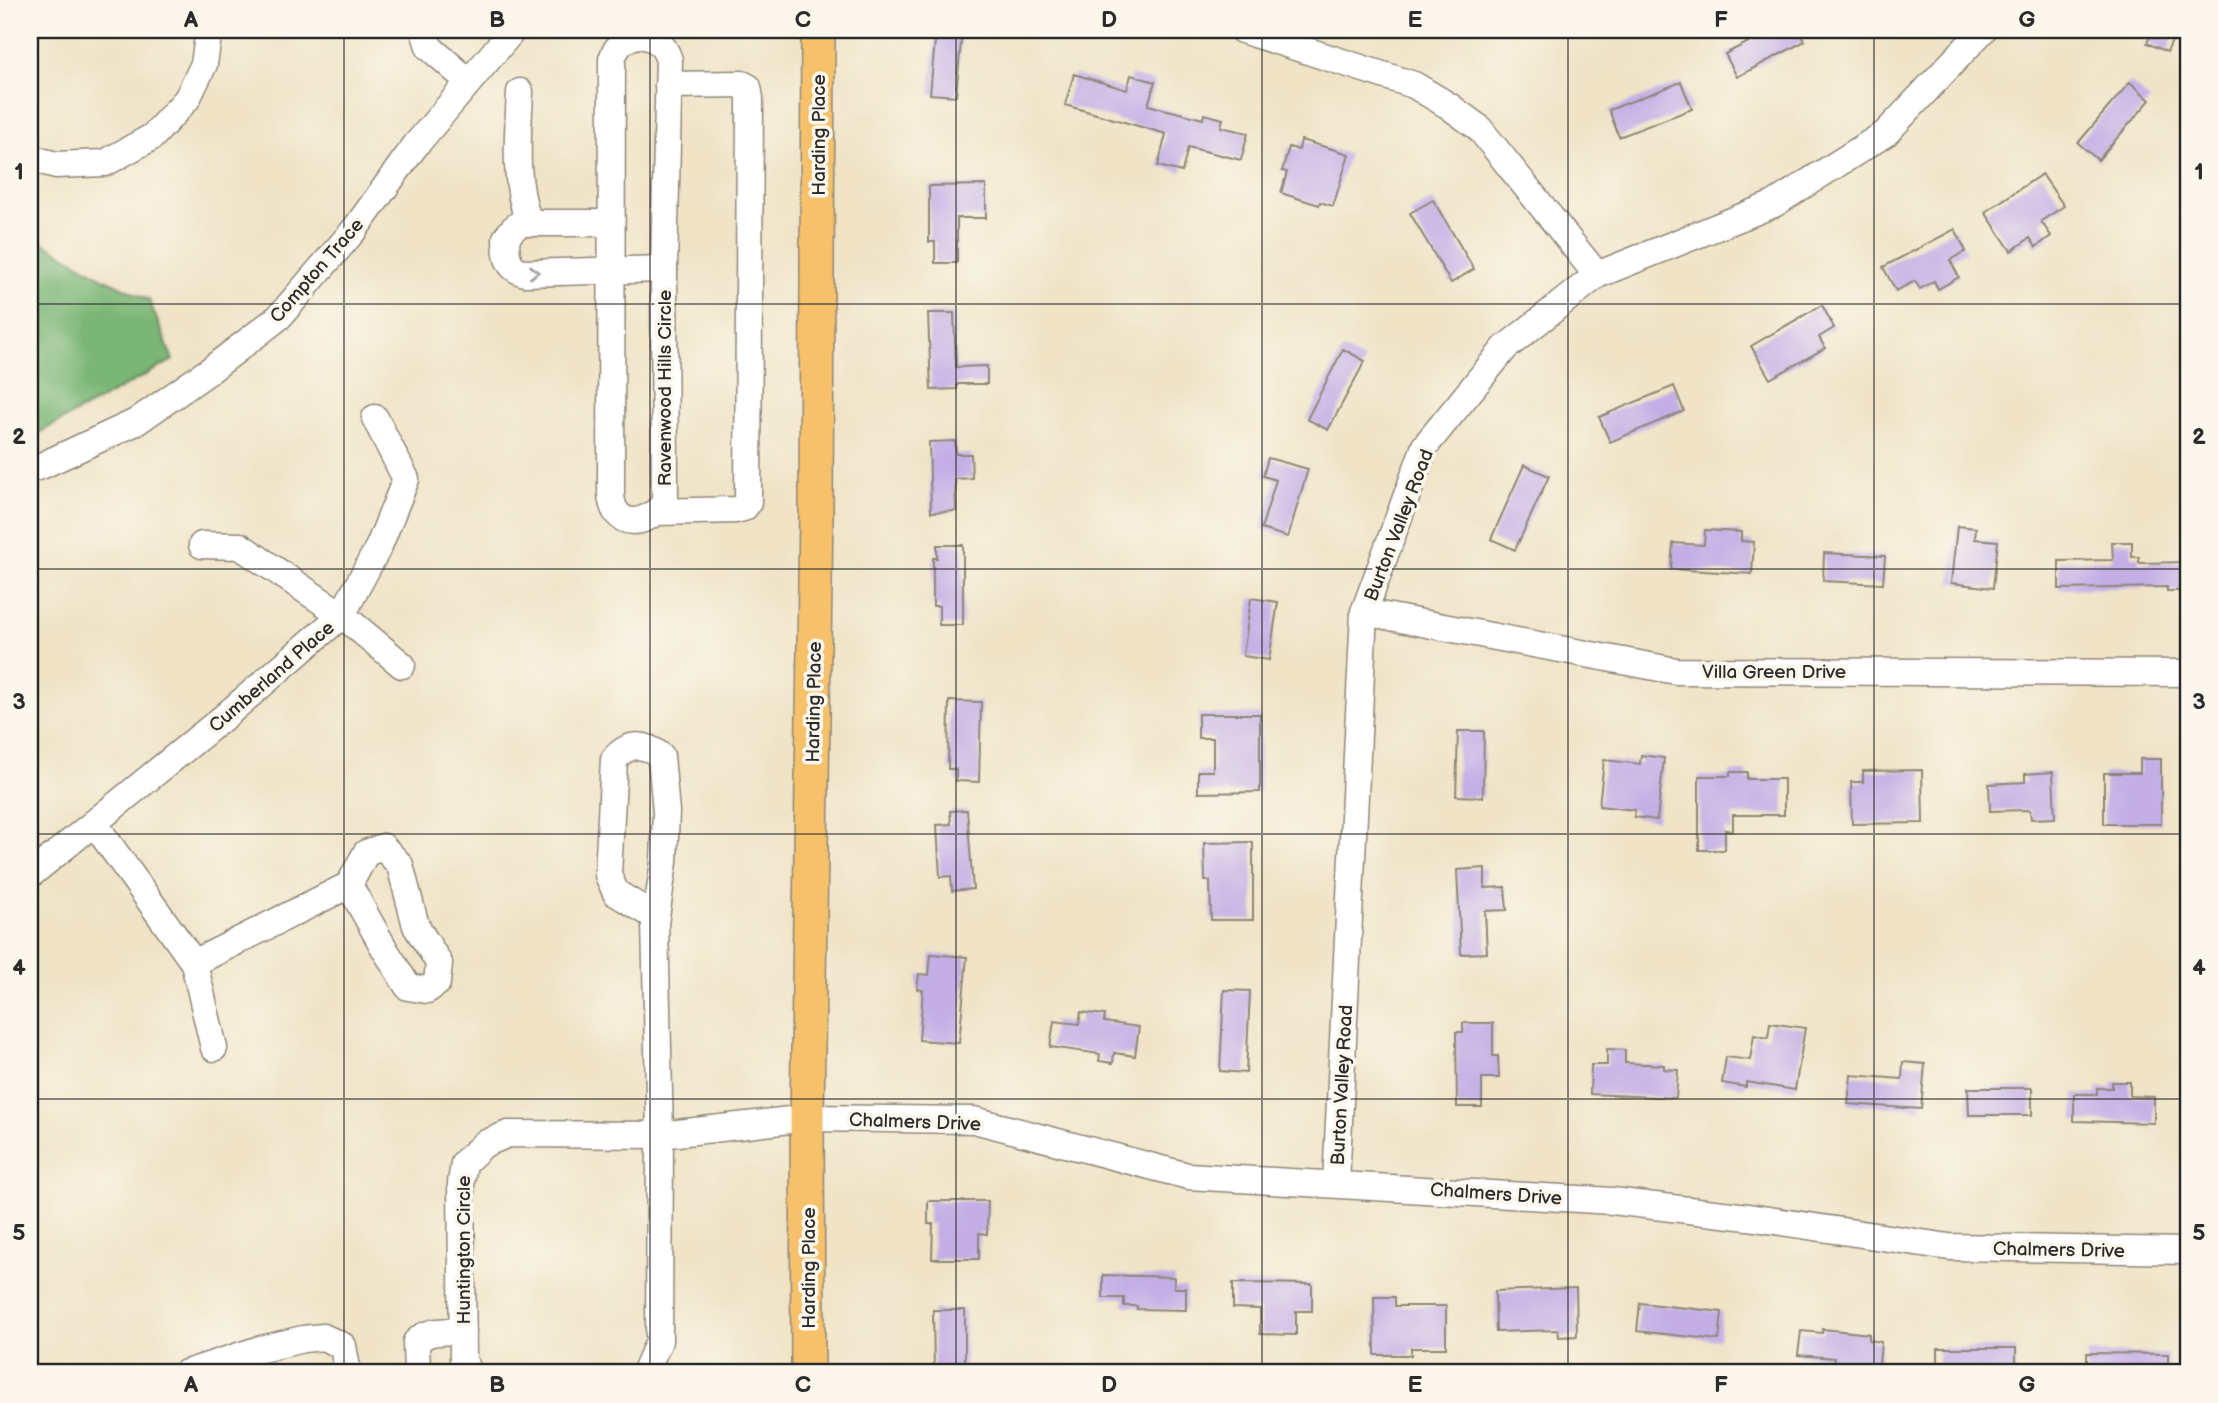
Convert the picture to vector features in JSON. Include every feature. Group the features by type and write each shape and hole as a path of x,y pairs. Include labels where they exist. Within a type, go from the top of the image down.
{"main road":[{"name":"Harding Place","path":"808,1373 807,1118 816,501 818,30"}],"street":[{"path":"30,158 56,166 106,163 152,137 187,99 204,64 209,30"},
{"path":"424,30 429,47 468,81"},
{"name":"Compton Trace","path":"30,469 136,422 279,317 355,229 415,146 513,30"},
{"path":"1242,30 1414,85 1449,106 1479,128 1597,275"},
{"name":"Burton Valley Road","path":"1336,1183 1364,612 1425,446 1505,348 1597,275 1774,204 1886,133 1983,30"},
{"name":"Ravenwood Hills Circle","path":"638,33 650,36 666,50 669,60 668,85 664,269 665,502 657,512 643,520 626,520 611,506 612,59 615,49 638,33"},
{"path":"657,512 736,510 744,508 748,503 748,87 741,84 668,85"},
{"path":"520,92 520,194 529,222"},
{"path":"611,223 521,223 506,238 509,264 516,271 525,273 664,269"},
{"name":"Cumberland Place","path":"30,875 224,717 342,615 379,546 406,479 374,418"},
{"path":"202,545 240,545 342,615 402,665"},
{"name":"Villa Green Drive","path":"1364,612 1676,671 2188,673"},
{"path":"645,1373 659,1341 660,1135 656,917 664,862 665,825 661,755 652,748 636,745 624,748 614,759 608,875 616,893 656,917"},
{"path":"94,822 194,963 214,1048"},
{"path":"194,963 349,885 366,853 383,847 398,860 416,926 439,963 437,983 427,990 408,987 349,885"},
{"name":"Huntington Circle","path":"470,1373 463,1360 461,1183 464,1163 484,1144 508,1134 660,1135 807,1118"},
{"name":"Chalmers Drive","path":"807,1118 974,1120 1188,1176 1612,1201 1748,1217 1949,1247 2188,1251"},
{"path":"417,1373 416,1342 421,1337 428,1333 463,1331"},
{"path":"186,1373 257,1350 323,1337 343,1346 348,1373"}],"green space":[{"path":"30,235 105,279 149,300 173,360 31,437"}],"building":[{"path":"936,30 962,30 956,96 930,94"},
{"path":"1772,30 1799,30 1805,41 1737,77 1725,54"},
{"path":"2152,30 2177,30 2167,52 2147,43"},
{"path":"1074,74 1127,90 1131,75 1155,82 1148,105 1203,119 1204,114 1223,119 1221,127 1248,133 1241,160 1188,147 1182,172 1158,166 1166,134 1065,105"},
{"path":"1681,82 1692,109 1619,137 1609,110"},
{"path":"2130,82 2150,100 2098,160 2078,143"},
{"path":"1301,140 1349,154 1333,206 1320,202 1319,205 1281,193 1287,172 1282,171 1289,147 1299,150"},
{"path":"2042,174 2064,206 2041,221 2051,236 2036,247 2030,238 2011,251 1985,212"},
{"path":"986,185 986,218 957,218 957,263 935,263 935,242 929,242 929,186"},
{"path":"1433,200 1474,269 1451,283 1410,213"},
{"path":"1955,229 1966,251 1950,260 1959,277 1938,289 1934,281 1920,289 1915,281 1896,291 1883,267"},
{"path":"1822,305 1834,328 1819,337 1825,348 1770,379 1751,346"},
{"path":"928,313 954,313 956,367 987,366 987,384 957,384 957,389 931,390"},
{"path":"1343,349 1365,361 1328,430 1307,419"},
{"path":"1674,386 1684,411 1610,442 1599,417"},
{"path":"955,441 956,454 971,454 972,478 955,479 956,511 931,512 929,442"},
{"path":"1268,458 1308,469 1288,537 1261,529 1276,480 1263,476"},
{"path":"1524,465 1549,476 1515,550 1491,539"},
{"path":"1957,526 1976,528 1975,539 1998,541 1993,588 1951,583"},
{"path":"1705,530 1741,532 1741,541 1754,542 1752,574 1671,569 1673,543 1704,545"},
{"path":"2112,542 2132,542 2132,557 2139,557 2139,563 2188,562 2188,591 2167,591 2167,587 2059,589 2059,561 2113,560"},
{"path":"937,545 963,545 963,625 939,625 939,606 933,606 933,558 937,558"},
{"path":"1824,553 1885,556 1883,584 1823,581"},
{"path":"1251,598 1278,602 1269,660 1243,656"},
{"path":"949,701 981,702 979,782 956,781 956,769 948,769"},
{"path":"1198,714 1260,714 1260,792 1198,793 1198,771 1213,771 1213,738 1198,738"},
{"path":"1458,731 1484,731 1483,797 1456,796"},
{"path":"1641,755 1664,758 1657,820 1634,817 1635,810 1599,806 1604,760 1640,764"},
{"path":"2140,759 2161,759 2161,824 2104,824 2104,773 2140,773"},
{"path":"1922,770 1923,823 1852,824 1851,782 1863,782 1863,771"},
{"path":"1730,772 1747,772 1747,779 1784,779 1784,815 1733,815 1733,831 1725,830 1725,850 1699,850 1699,776 1730,776"},
{"path":"2053,772 2055,818 2031,819 2030,810 1990,811 1989,784 2025,782 2025,774"},
{"path":"967,810 973,889 952,891 951,876 940,877 937,825 951,824 950,811"},
{"path":"1253,842 1253,920 1211,920 1210,881 1205,881 1204,843"},
{"path":"1485,868 1485,888 1505,887 1507,910 1485,911 1487,953 1461,954 1457,870"},
{"path":"931,954 967,957 959,1043 919,1040 923,990 917,989 919,974 929,975"},
{"path":"1224,990 1250,991 1246,1073 1220,1071"},
{"path":"1081,1012 1105,1015 1104,1022 1139,1027 1135,1056 1114,1053 1113,1063 1099,1061 1100,1054 1050,1047 1054,1021 1079,1024"},
{"path":"1463,1023 1493,1023 1493,1056 1498,1056 1499,1078 1482,1078 1482,1107 1457,1107 1456,1032 1463,1032"},
{"path":"1770,1023 1805,1028 1795,1090 1746,1082 1746,1087 1722,1083 1726,1057 1750,1060 1754,1035 1768,1038"},
{"path":"1607,1049 1625,1050 1625,1063 1664,1065 1664,1069 1678,1070 1676,1098 1590,1094 1591,1065 1607,1065"},
{"path":"1903,1062 1925,1064 1921,1109 1848,1104 1851,1075 1902,1079"},
{"path":"2112,1082 2130,1082 2130,1096 2154,1097 2154,1123 2074,1121 2074,1094 2097,1094 2097,1088 2112,1088"},
{"path":"1968,1088 2032,1088 2032,1115 1969,1115"},
{"path":"928,1201 988,1201 987,1234 979,1233 979,1259 932,1259 933,1224 928,1224"},
{"path":"1103,1275 1174,1277 1174,1288 1186,1288 1186,1310 1137,1309 1137,1306 1124,1306 1124,1298 1103,1298"},
{"path":"1233,1283 1312,1284 1312,1311 1296,1311 1296,1335 1260,1334 1260,1309 1233,1308"},
{"path":"1576,1288 1577,1336 1559,1337 1558,1330 1496,1332 1495,1291"},
{"path":"1374,1297 1395,1297 1395,1306 1446,1306 1446,1348 1411,1348 1411,1355 1375,1355"},
{"path":"1640,1303 1722,1312 1719,1340 1637,1331"},
{"path":"933,1310 965,1310 965,1373 934,1373"},
{"path":"1823,1329 1869,1334 1869,1340 1881,1342 1879,1365 1855,1363 1854,1373 1833,1373 1834,1358 1798,1355 1801,1331 1822,1333"},
{"path":"1938,1348 2016,1348 2016,1373 1938,1373"},
{"path":"2087,1353 2168,1354 2168,1373 2087,1373"}]}
